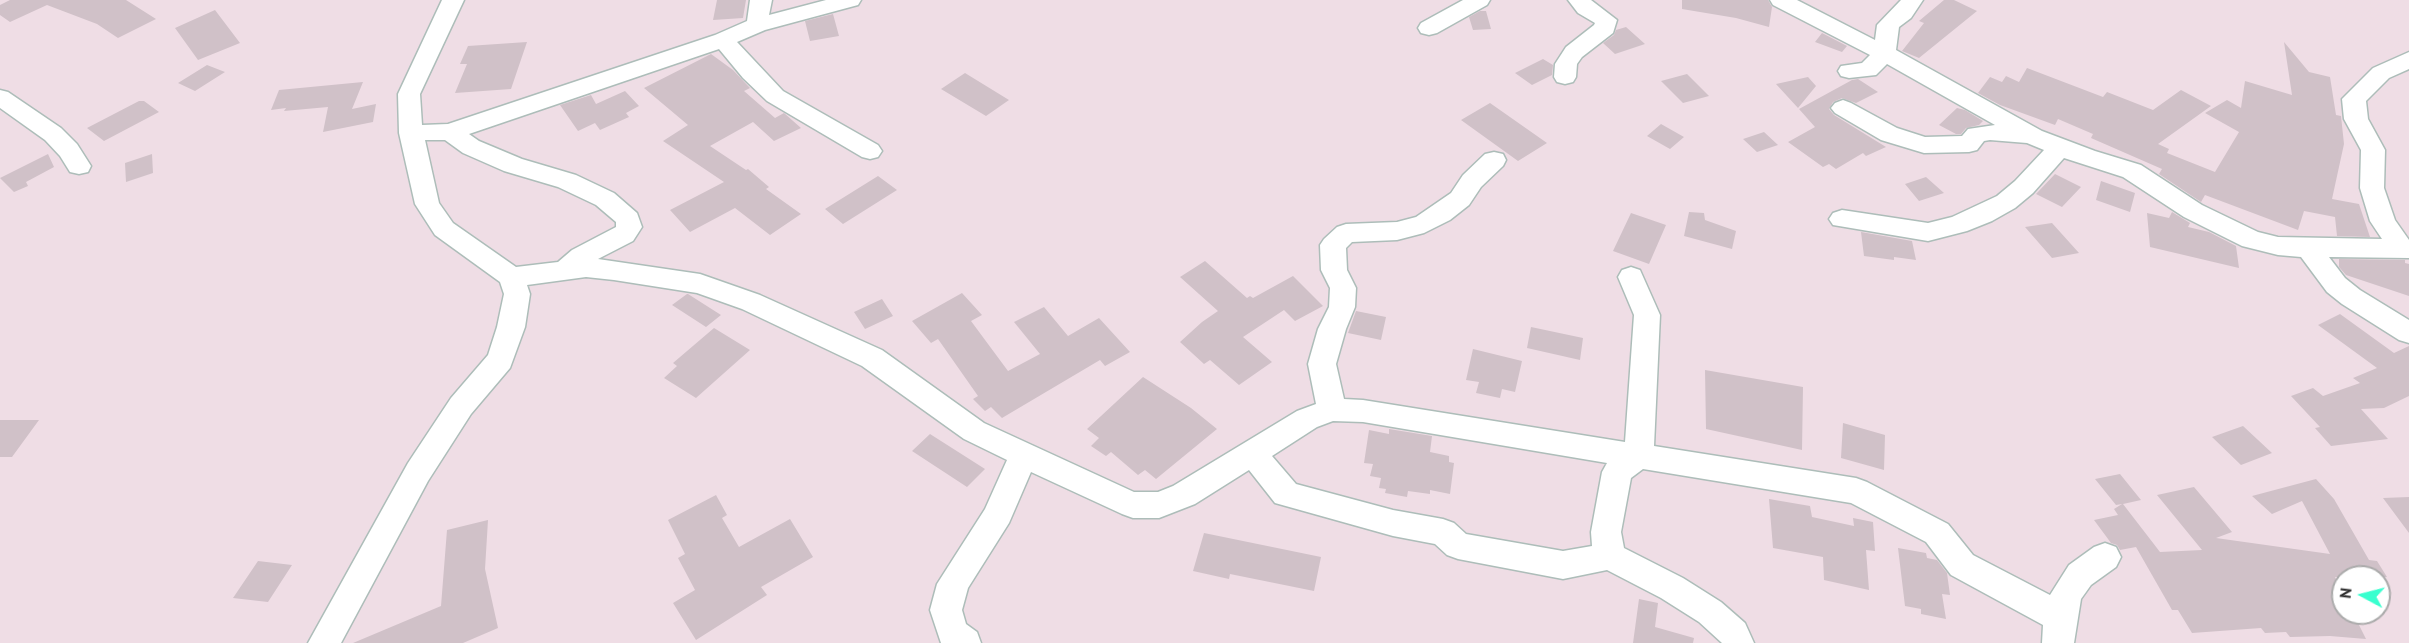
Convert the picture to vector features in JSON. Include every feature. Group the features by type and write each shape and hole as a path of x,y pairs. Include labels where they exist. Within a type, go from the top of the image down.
{"street":[{"path":"324,643 418,472 461,406 500,360 511,327 517,294 511,277 444,229 427,204 411,134 409,94 453,0"},
{"path":"757,25 761,0"},
{"path":"411,134 450,132 723,40 757,25 850,0"},
{"path":"1429,28 1479,0"},
{"path":"1565,77 1566,64 1574,52 1605,28 1605,20 1586,9 1579,0"},
{"path":"1780,0 1884,53 2034,137 2086,158 2132,171 2193,211 2251,240 2278,246 2308,248 2404,249"},
{"path":"1849,71 1868,70 1884,53 1888,25 1903,13 1912,0"},
{"path":"723,40 751,73 775,96 870,151"},
{"path":"2404,249 2383,221 2372,188 2373,150 2356,119 2354,99 2381,73 2394,69 2409,59"},
{"path":"0,97 53,134 69,150 79,166"},
{"path":"1843,108 1889,134 1924,145 1969,144 1976,135 1990,132 2034,137"},
{"path":"450,132 471,147 513,165 567,181 605,199 628,219 629,227 624,235 580,257 566,270"},
{"path":"1842,219 1928,232 1958,225 2006,202 2024,187 2060,147"},
{"path":"1332,410 1322,364 1332,329 1342,307 1343,288 1334,270 1333,245 1346,233 1397,231 1424,224 1460,199 1472,182 1494,160"},
{"path":"2308,248 2336,285 2409,333"},
{"path":"511,277 586,268 614,270 700,284 751,302 872,358 974,431 1107,495 1133,505 1159,505 1184,495 1306,419 1332,410 1363,411 1856,491 1937,533 1962,565 2038,604 2059,631"},
{"path":"1609,556 1606,532 1617,472 1639,454 1647,315 1631,277"},
{"path":"1252,453 1286,494 1392,524 1443,532 1458,546 1563,565 1609,556 1672,588 1710,612 1734,633 1738,643"},
{"path":"965,643 952,632 946,610 953,584 998,514 1009,484 1024,456"},
{"path":"2059,631 2066,594 2080,574 2105,557"}],"building":[{"path":"10,0 126,0 156,19 118,38 97,24 47,5 10,22 0,15 0,5"},
{"path":"717,0 746,0 743,18 713,20"},
{"path":"1682,0 1768,0 1772,7 1769,27 1736,18 1682,9"},
{"path":"1944,0 1954,0 1977,11 1919,58 1902,51 1924,23 1919,21"},
{"path":"215,10 240,43 198,60 175,28"},
{"path":"1480,11 1486,11 1491,29 1473,30 1469,17"},
{"path":"833,14 839,36 810,41 805,21"},
{"path":"1626,27 1645,44 1615,54 1603,43 1614,35 1616,30"},
{"path":"1822,33 1847,46 1842,52 1815,42"},
{"path":"527,42 511,89 455,93 467,64 460,64 468,46"},
{"path":"2284,42 2309,72 2330,77 2336,115 2341,116 2344,144 2332,199 2359,204 2370,237 2337,236 2335,217 2304,211 2298,230 2205,195 2201,202 2159,174 2162,169 2091,138 2093,134 2058,119 2055,125 2000,105 1978,93 1990,77 2002,82 2006,76 2019,82 2027,68 2103,97 2107,92 2153,110 2181,90 2211,106 2158,144 2169,149 2167,153 2215,172 2239,132 2205,113 2227,100 2241,108 2245,81 2292,95"},
{"path":"711,54 733,70 750,88 744,91 775,118 784,113 801,128 774,141 753,122 710,146 746,170 748,169 769,187 766,189 801,214 770,235 735,208 690,232 670,210 724,182 663,141 688,125 644,88"},
{"path":"1543,59 1553,65 1552,75 1532,85 1515,73"},
{"path":"207,65 225,72 195,91 178,83"},
{"path":"965,73 1009,100 986,116 941,89"},
{"path":"1687,74 1709,96 1683,103 1661,81"},
{"path":"1808,77 1816,86 1798,108 1776,84"},
{"path":"1858,79 1878,92 1856,103 1842,98 1833,102 1829,109 1834,115 1886,147 1866,156 1863,153 1836,169 1829,164 1823,167 1788,142 1815,127 1799,109 1852,80"},
{"path":"363,82 352,109 376,104 373,122 323,132 328,107 271,110 279,90"},
{"path":"625,91 639,106 626,113 629,117 600,130 595,123 578,131 560,105 591,95 596,104"},
{"path":"139,101 144,101 159,112 104,141 87,128"},
{"path":"1490,103 1547,143 1518,161 1461,120"},
{"path":"1957,108 1983,121 1979,125 1966,128 1961,134 1956,134 1939,125"},
{"path":"1661,124 1684,137 1670,149 1647,136"},
{"path":"1764,132 1778,145 1757,152 1743,139"},
{"path":"48,154 54,167 26,182 28,186 14,192 0,178"},
{"path":"152,154 153,173 126,182 125,163"},
{"path":"2055,174 2081,187 2062,207 2036,194"},
{"path":"878,176 897,190 843,224 825,209"},
{"path":"1926,177 1944,193 1919,201 1905,184"},
{"path":"2101,181 2135,193 2130,212 2096,200"},
{"path":"1689,212 1704,213 1705,220 1736,231 1732,249 1684,236"},
{"path":"2172,212 2190,223 2188,227 2209,232 2236,246 2239,268 2150,247 2147,213 2169,218"},
{"path":"1631,213 1666,225 1649,264 1613,251"},
{"path":"2052,223 2079,253 2052,258 2025,227"},
{"path":"1861,232 1912,241 1916,260 1864,256"},
{"path":"2339,259 2405,260 2405,263 2409,264 2409,296 2346,275 2339,267"},
{"path":"1205,261 1247,298 1250,296 1253,298 1293,276 1323,306 1295,321 1284,310 1243,337 1272,362 1239,385 1210,360 1204,364 1180,342 1218,311 1180,277"},
{"path":"962,293 982,315 971,321 1008,371 1040,354 1014,322 1044,307 1068,336 1099,318 1130,352 1105,366 1100,360 1002,418 991,407 985,411 973,399 978,396 938,339 931,343 912,321"},
{"path":"687,294 721,315 706,327 672,305"},
{"path":"882,299 893,316 865,329 854,312"},
{"path":"1356,311 1386,317 1381,340 1348,333"},
{"path":"2340,314 2394,353 2409,346 2409,396 2384,408 2361,409 2388,439 2331,446 2315,428 2320,427 2291,396 2313,388 2323,396 2360,383 2353,378 2377,368 2318,325"},
{"path":"1531,327 1583,338 1580,360 1527,348"},
{"path":"714,328 750,350 696,398 664,378 677,366 673,363"},
{"path":"1473,349 1522,361 1515,392 1502,389 1500,398 1476,393 1479,382 1466,380"},
{"path":"1705,370 1803,387 1802,450 1706,429"},
{"path":"1143,377 1191,408 1217,429 1156,479 1145,470 1138,475 1111,452 1106,456 1091,446 1099,438 1087,429"},
{"path":"0,420 39,420 12,457 0,457"},
{"path":"1843,423 1885,435 1884,470 1841,458"},
{"path":"2243,426 2272,453 2241,465 2212,437"},
{"path":"1389,429 1432,436 1430,452 1449,456 1449,462 1454,463 1450,494 1430,490 1430,494 1408,491 1407,497 1385,493 1386,489 1379,488 1381,478 1370,476 1373,464 1364,463 1369,430 1389,434"},
{"path":"930,434 985,469 967,487 912,451"},
{"path":"2120,474 2141,500 2123,504 2160,552 2202,550 2157,495 2194,487 2232,532 2216,538 2330,554 2302,501 2272,514 2252,496 2316,479 2334,499 2369,560 2377,561 2380,565 2331,565 2331,625 2359,625 2366,639 2330,636 2290,637 2286,632 2265,633 2261,628 2192,633 2178,610 2172,610 2136,547 2120,550 2117,545 2111,543 2094,520 2118,515 2114,509 2122,504 2116,505 2095,479"},
{"path":"716,495 727,515 722,518 739,547 790,519 813,557 761,587 767,595 696,640 673,603 695,590 678,558 685,554 668,520"},
{"path":"2409,497 2409,533 2383,498"},
{"path":"1769,499 1810,506 1812,517 1854,526 1853,518 1873,522 1875,551 1866,550 1869,590 1824,580 1823,557 1773,548"},
{"path":"488,520 485,569 498,628 463,643 353,643 441,606 447,530"},
{"path":"1204,533 1321,557 1314,591 1230,574 1229,579 1193,571"},
{"path":"1898,548 1926,553 1927,558 1937,560 1947,573 1950,595 1942,594 1946,619 1921,614 1921,609 1905,606"},
{"path":"258,561 292,565 268,602 233,598"},
{"path":"1639,599 1658,603 1655,627 1694,638 1693,643 1633,643"}]}
